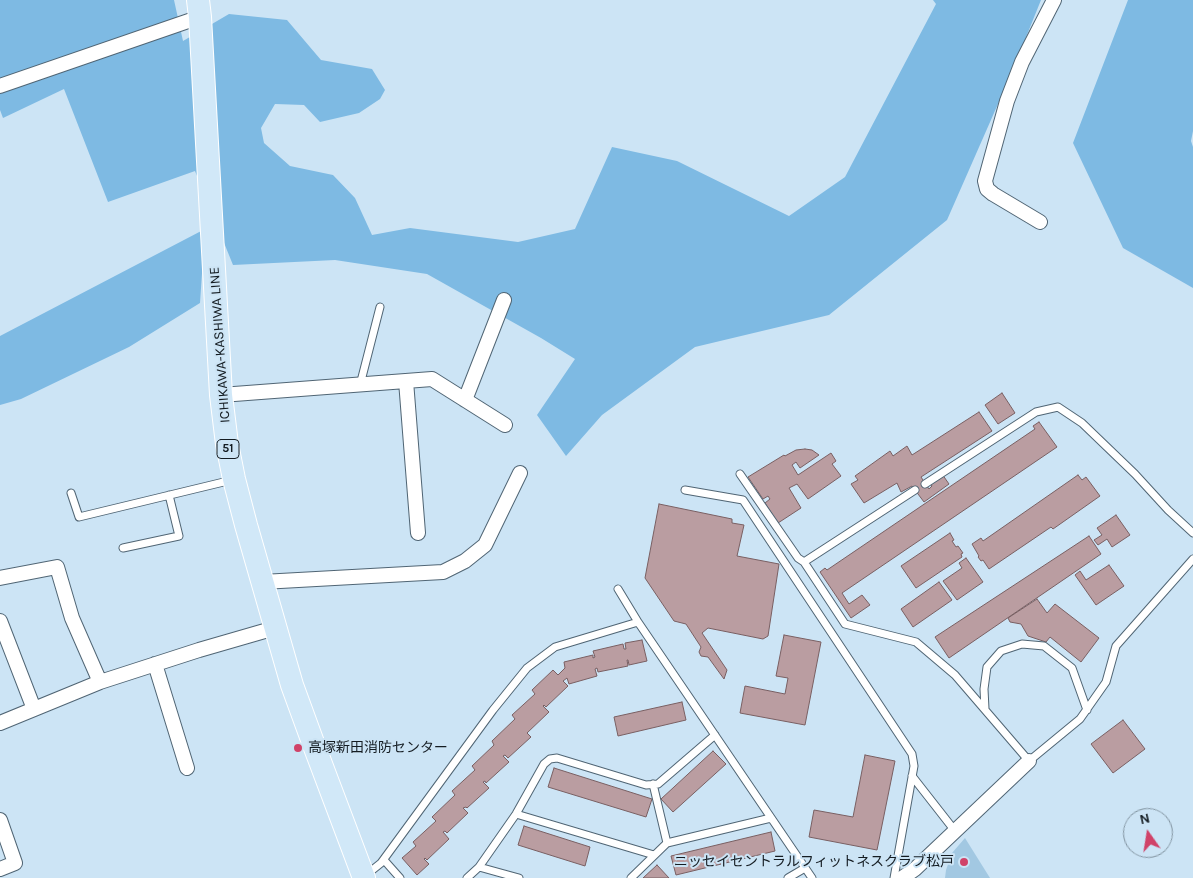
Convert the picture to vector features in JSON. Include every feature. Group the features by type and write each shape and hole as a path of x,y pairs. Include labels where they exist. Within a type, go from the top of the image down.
{"main road":[{"name":"ICHIKAWA-KASHIWA LINE","path":"199,8 221,395 234,479 292,685 364,877"}],"street":[{"path":"1040,222 993,194 987,189 985,181 1007,101 1022,62 1054,0"},
{"path":"0,86 199,8"},
{"path":"465,400 504,300"},
{"path":"221,395 432,380 505,424"},
{"path":"406,381 418,533"},
{"path":"262,582 443,572 465,560 485,545 520,473"},
{"path":"0,578 57,567 72,618 100,682"},
{"path":"0,621 34,709"},
{"path":"0,723 100,682 275,628"},
{"path":"155,664 187,768"},
{"path":"902,878 918,873 955,831 1029,761"},
{"path":"0,820 15,863 0,870"}],"lane":[{"path":"360,385 380,307"},
{"path":"925,484 1036,412 1058,407 1095,436 1193,533"},
{"path":"740,474 798,558 804,562 845,624 916,642 954,675 1029,761 1080,719 1106,682 1116,646 1193,559"},
{"path":"71,493 79,517 234,479"},
{"path":"685,490 743,500 912,754 914,766 894,878"},
{"path":"804,562 915,490"},
{"path":"123,548 179,536 169,495"},
{"path":"618,589 638,622 812,878"},
{"path":"364,877 381,864 493,710 527,668 555,648 638,622"},
{"path":"985,710 984,689 987,667 1001,652 1022,644 1044,646 1072,668 1087,710"},
{"path":"467,878 479,867 516,814 544,764 550,759 558,758 646,785 658,784 715,735"},
{"path":"912,776 955,831"},
{"path":"653,784 667,843"},
{"path":"516,814 654,855"},
{"path":"631,878 667,843 771,818"},
{"path":"384,860 400,878"},
{"path":"479,867 519,878"},
{"path":"788,878 805,868"}],"shaded area":[{"path":"0,0 174,0 183,41 229,14 287,20 321,60 372,69 385,90 380,99 359,113 320,122 304,105 275,104 261,128 264,143 290,166 333,175 355,198 372,235 410,228 518,242 575,229 612,147 677,161 789,216 845,177 936,4 933,0 1041,0 1012,72 947,220 829,315 695,347 602,415 566,456 537,415 575,359 541,338 427,274 335,260 233,265 195,171 108,202 64,89 3,118 0,110"},
{"path":"1128,0 1193,0 1193,131 1191,141 1193,147 1193,288 1123,248 1073,143"},
{"path":"205,229 200,303 129,347 21,399 0,405 0,336"},
{"name":"ニッセイセントラルフィットネスクラブ松戸","path":"965,838 990,878 945,878 952,853"}],"building":[{"path":"1002,393 1015,413 998,424 985,405"},
{"path":"979,412 992,431 921,477 929,489 932,486 930,483 942,474 949,484 924,502 912,486 901,492 897,483 864,503 851,484 858,480 855,476 890,451 893,456 907,446 912,455"},
{"path":"1039,422 1057,447 842,593 849,604 862,595 870,605 851,618 820,572 825,568 827,570 1035,429 1033,426"},
{"path":"796,450 812,450 819,455 800,468 796,462 792,465 798,475 831,453 836,461 832,464 841,476 808,499 797,484 789,488 801,508 778,523 765,503 770,499 768,496 763,499 748,477 784,455"},
{"path":"1078,475 1082,480 1086,477 1100,496 1053,529 1051,527 989,569 983,560 981,561 972,544 981,538 983,541"},
{"path":"659,504 732,519 732,523 744,525 737,556 779,564 768,636 763,639 708,628 702,633 727,670 724,679 708,657 701,656 699,652 701,647 686,624 674,621 645,578"},
{"path":"1116,515 1130,535 1112,547 1107,539 1098,545 1094,540 1102,535 1097,528"},
{"path":"950,533 954,540 952,541 963,553 961,554 962,557 916,588 901,566"},
{"path":"1089,536 1101,554 949,658 935,637"},
{"path":"966,558 983,582 957,600 943,581 962,568 959,563"},
{"path":"1109,565 1124,586 1096,605 1075,575 1080,571 1086,580"},
{"path":"939,582 952,600 913,627 901,609"},
{"path":"1037,599 1047,613 1055,604 1099,638 1081,662 1050,637 1046,642 1028,636 1021,624 1010,622 1008,618"},
{"path":"784,635 821,642 805,725 740,713 745,686 785,694 788,678 776,676"},
{"path":"642,640 647,661 629,665 627,660 628,666 598,672 597,668 595,669 597,676 569,684 567,678 563,681 568,686 546,707 543,706 549,712 527,733 531,737 508,758 505,755 503,756 509,762 486,783 485,781 483,782 489,788 467,808 463,808 468,813 447,833 443,832 449,839 427,860 424,859 429,864 417,875 402,858 416,846 413,842 436,821 432,817 455,795 452,791 475,770 472,766 494,745 492,741 515,719 512,715 535,694 532,690 553,670 558,675 565,668 564,662 593,655 593,658 595,657 593,651 623,644 624,649 626,649 625,643"},
{"path":"682,702 686,720 618,736 614,717"},
{"path":"1123,720 1145,749 1113,773 1091,744"},
{"path":"713,751 726,764 673,812 661,799"},
{"path":"865,755 895,761 877,850 809,837 814,810 853,817"},
{"path":"554,768 652,799 646,817 548,787"},
{"path":"524,826 590,847 585,866 518,845"},
{"path":"771,832 775,851 676,875 671,856"},
{"path":"657,865 669,878 643,878"}],"place":[{"name":"高塚新田消防センター","path":"298,748"},
{"name":"ニッセイセントラルフィットネスクラブ松戸","path":"964,862"}]}
